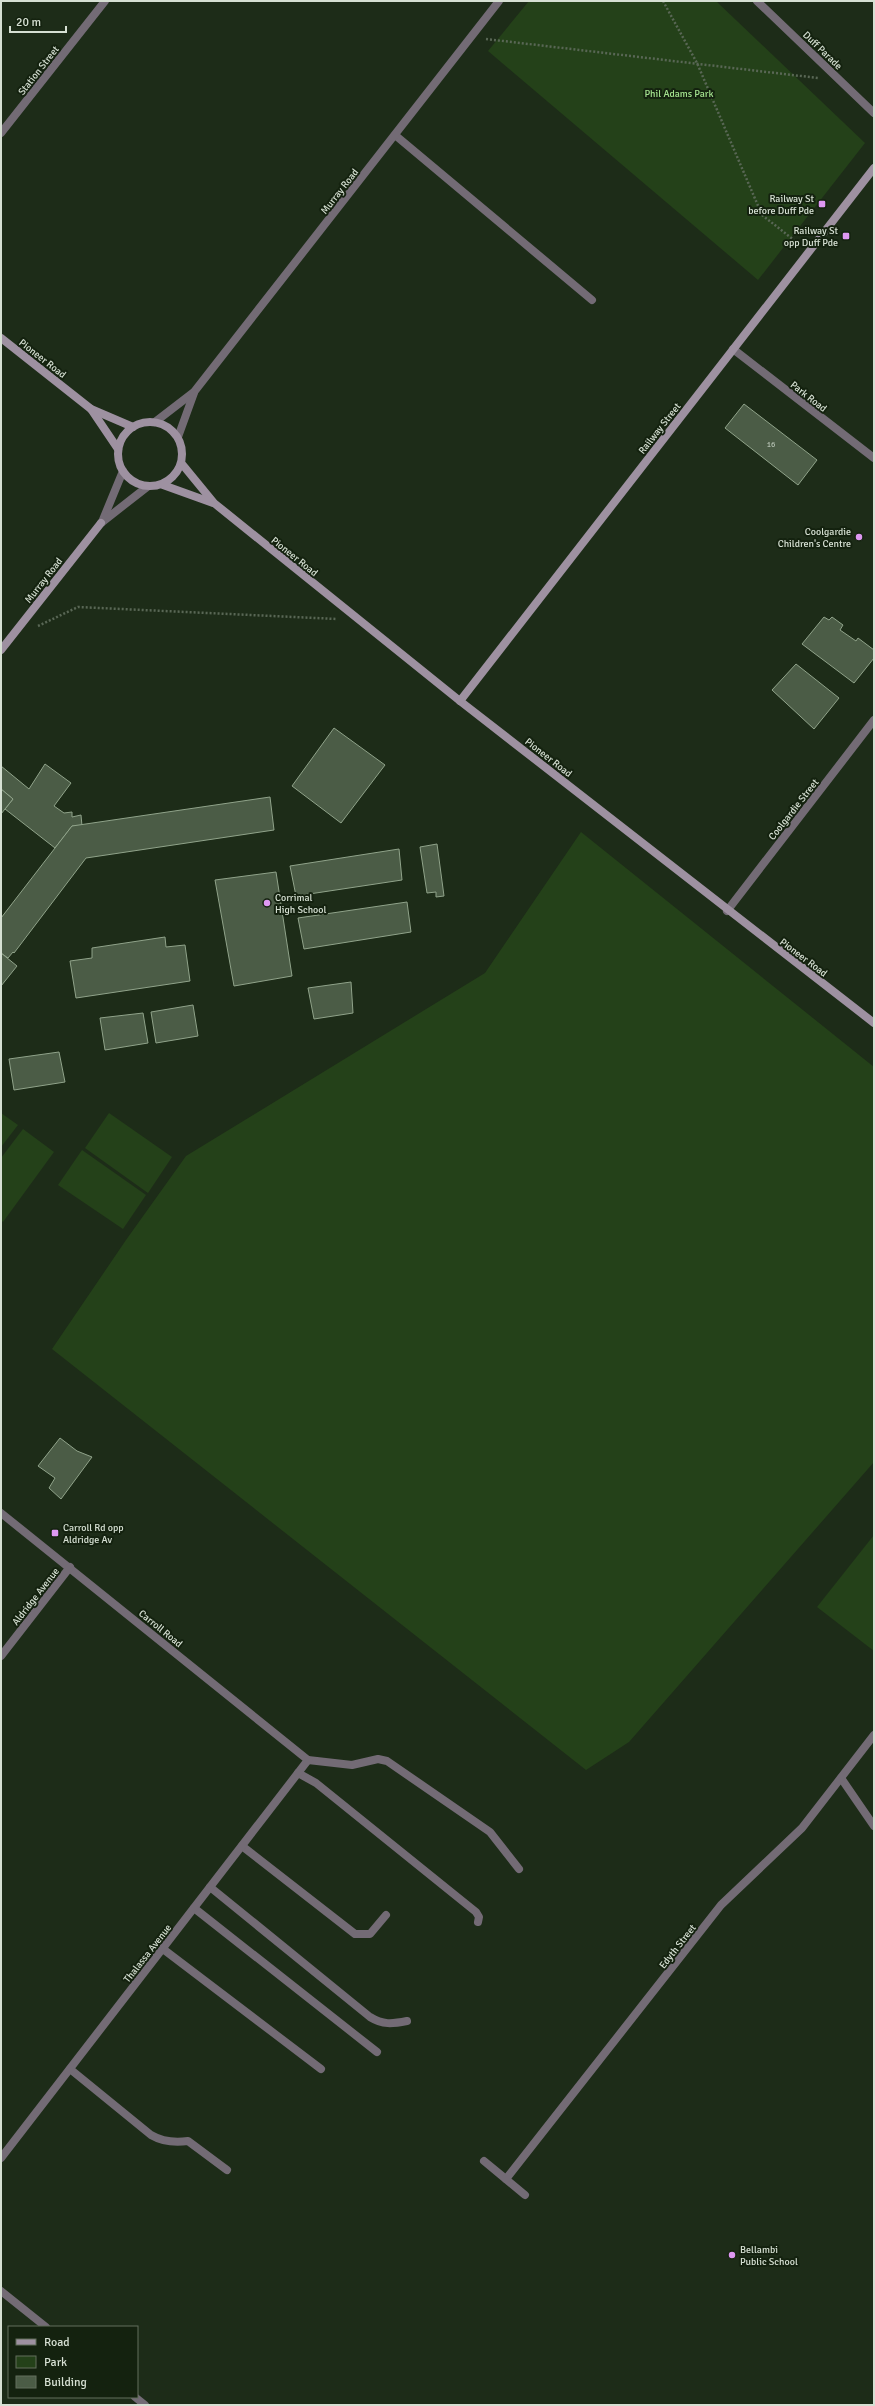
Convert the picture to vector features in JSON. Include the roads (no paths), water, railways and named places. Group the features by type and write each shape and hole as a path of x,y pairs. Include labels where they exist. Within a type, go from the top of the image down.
{"main road":[{"name":"Railway Street","path":"460,701 874,168"},
{"name":"Pioneer Road","path":"1,338 91,408 133,427"},
{"name":"Pioneer Road","path":"91,408 118,449"},
{"path":"155,422 169,428 178,437 183,450 182,464 175,476 163,485 147,487 134,483 123,471 119,463 118,449 122,438 133,427 143,423 155,422"},
{"name":"Pioneer Road","path":"182,464 214,503 460,701 727,911 874,1024"},
{"name":"Pioneer Road","path":"163,485 214,503"},
{"name":"Murray Road","path":"1,650 101,523"}],"street":[{"name":"Station Street","path":"1,132 105,1"},
{"name":"Murray Road","path":"155,422 194,392 499,1"},
{"name":"Duff Parade","path":"757,1 874,113"},
{"path":"395,135 592,300"},
{"name":"Park Road","path":"733,349 874,458"},
{"name":"Murray Road","path":"178,437 194,392"},
{"name":"Murray Road","path":"101,523 123,471"},
{"name":"Murray Road","path":"101,523 147,487"},
{"name":"Coolgardie Street","path":"727,911 874,720"},
{"name":"Carroll Road","path":"1,1513 308,1760"},
{"name":"Aldridge Avenue","path":"1,1656 70,1567"},
{"name":"Edyth Street","path":"506,2179 721,1905 802,1828 874,1735"},
{"path":"308,1760 352,1765 378,1759 387,1761 490,1832 519,1869"},
{"name":"Thalassa Avenue","path":"1,2158 308,1760"},
{"path":"298,1773 316,1783 436,1877 476,1912 479,1917 478,1922"},
{"path":"841,1778 874,1826"},
{"path":"242,1846 355,1934 370,1934 386,1915"},
{"path":"210,1887 370,2017 386,2024 407,2021"},
{"path":"194,1908 377,2052"},
{"path":"163,1949 321,2069"},
{"path":"70,2069 151,2135 160,2140 175,2143 188,2141 228,2170"},
{"path":"484,2161 525,2195"},
{"path":"1,2291 45,2326"},
{"path":"136,2398 145,2405"}],"place":[{"name":"Railway St before Duff Pde","path":"822,204"},
{"name":"Railway St opp Duff Pde","path":"846,236"},
{"name":"Coolgardie Children's Centre","path":"859,537"},
{"name":"Corrimal High School","path":"267,903"},
{"name":"Carroll Rd opp Aldridge Av","path":"55,1533"},
{"name":"Bellambi Public School","path":"732,2255"}],"park label":[{"name":"Phil Adams Park","path":"679,93"}]}
